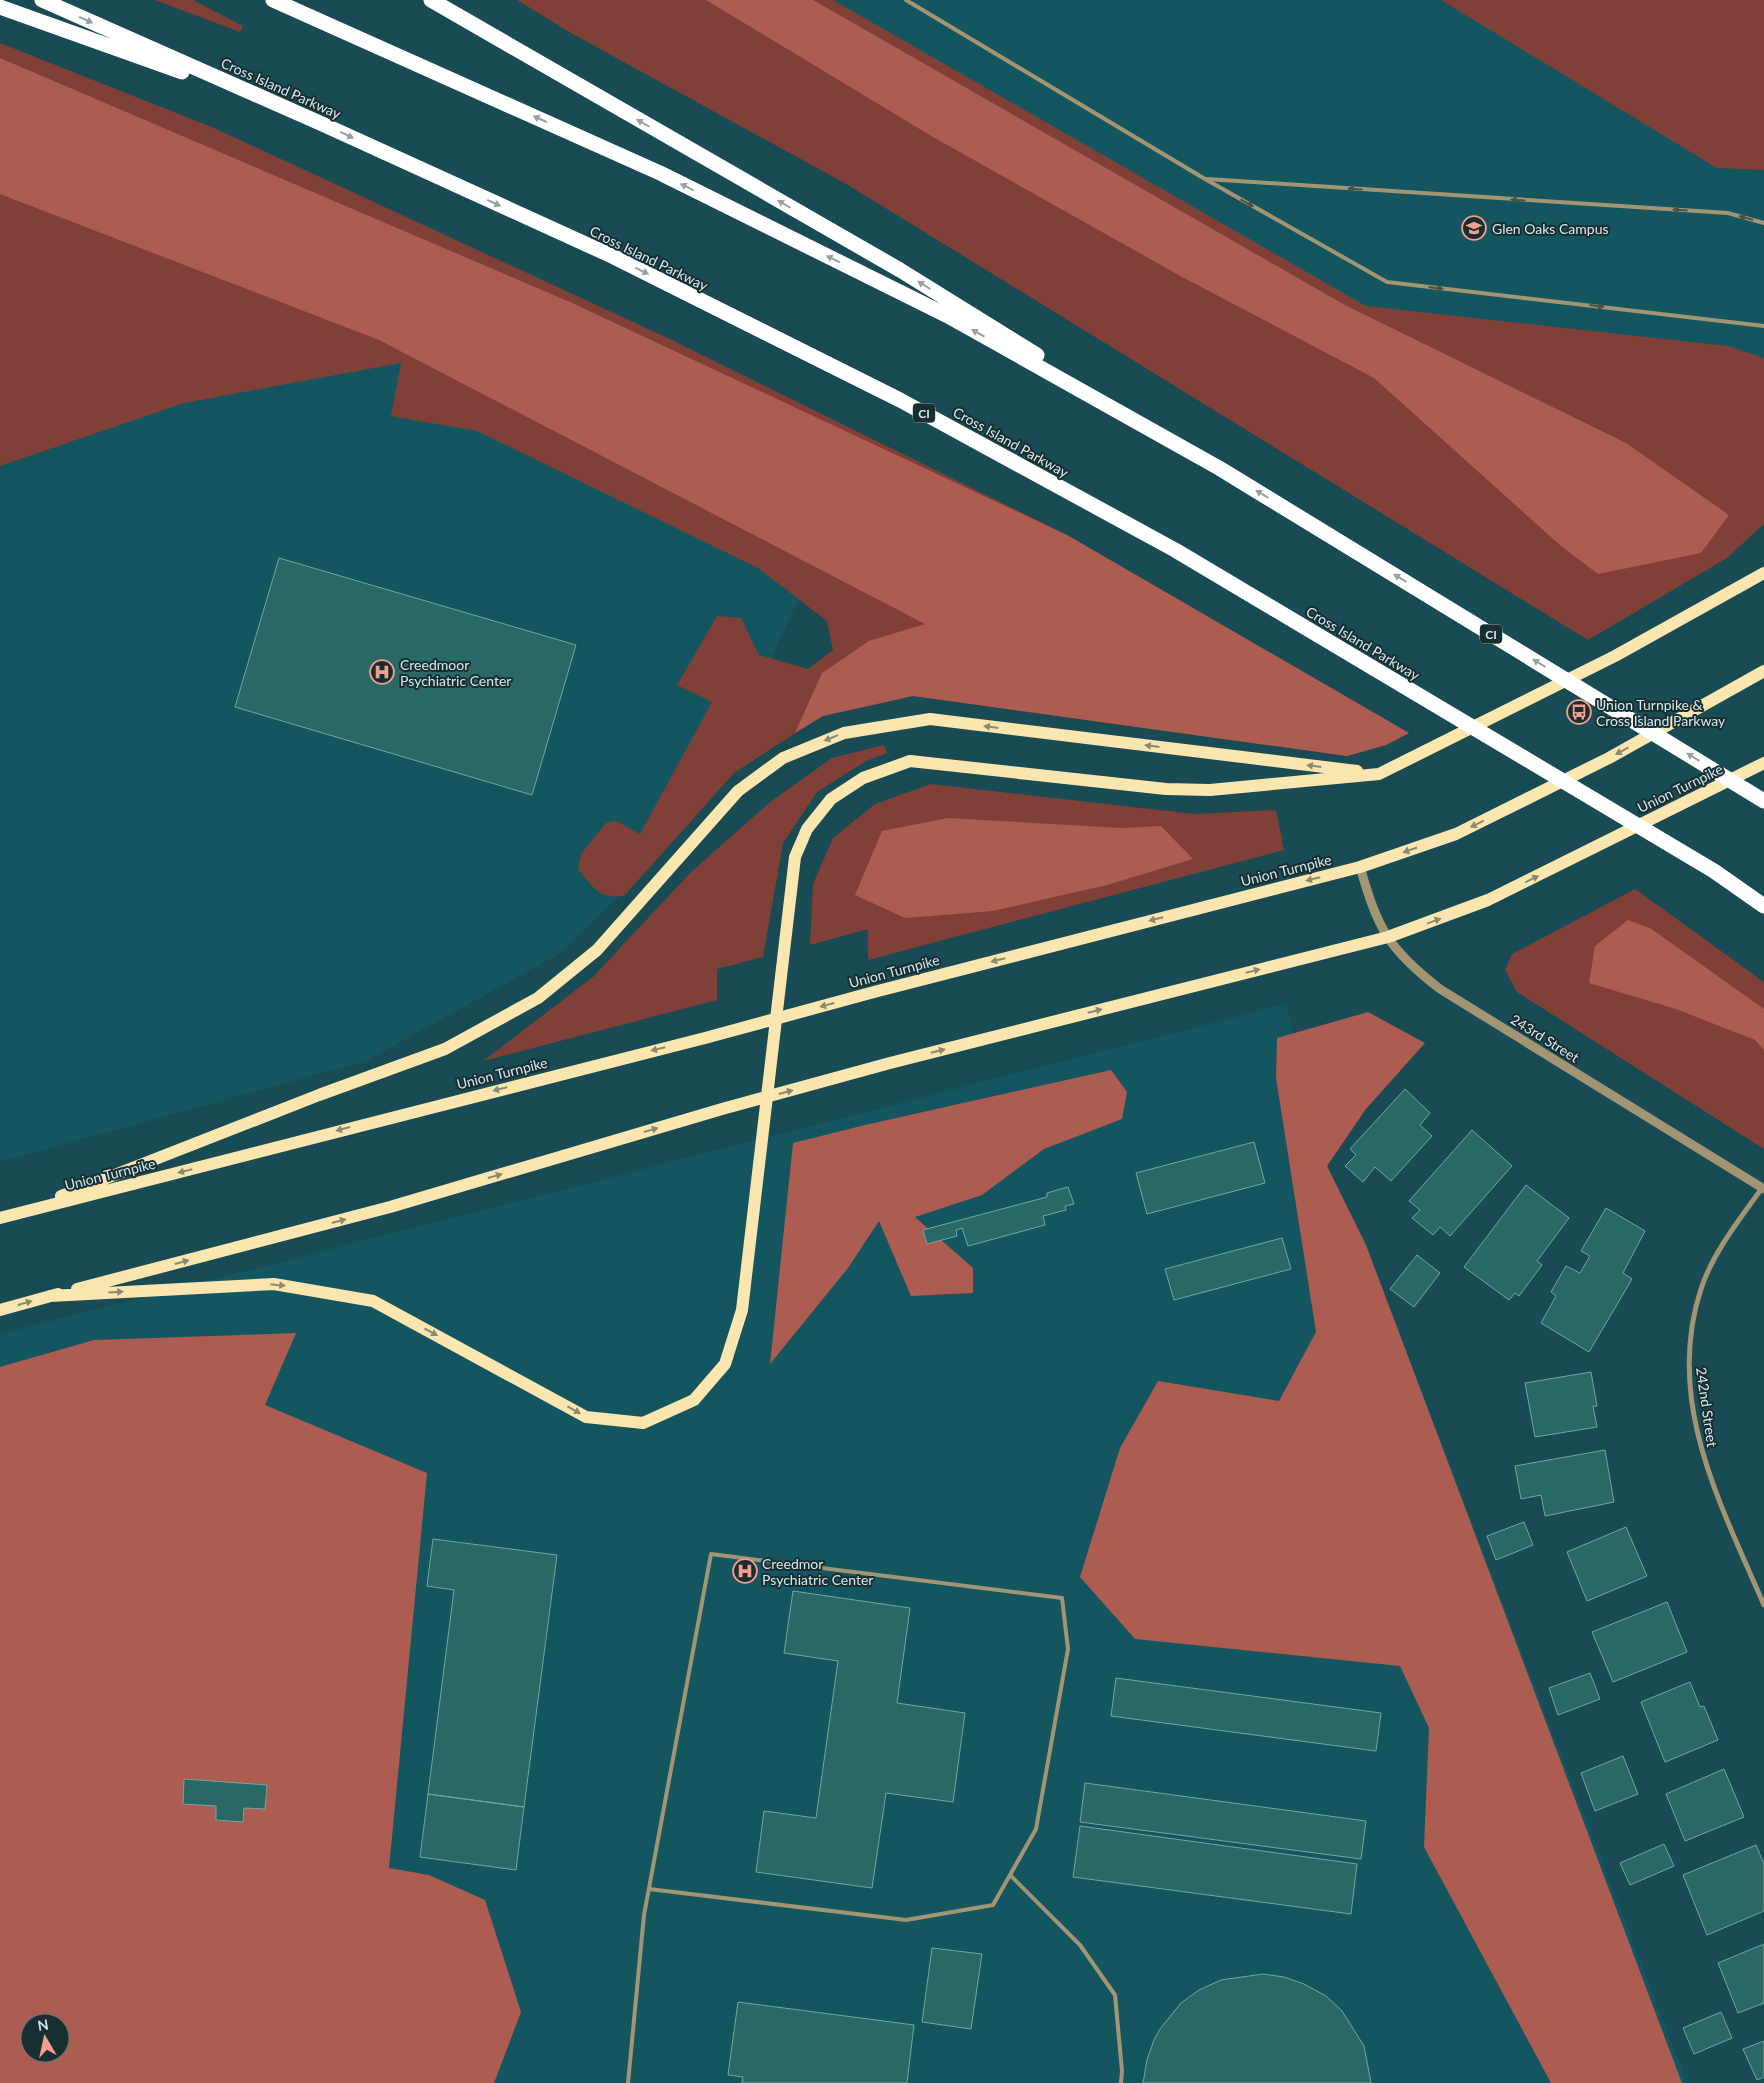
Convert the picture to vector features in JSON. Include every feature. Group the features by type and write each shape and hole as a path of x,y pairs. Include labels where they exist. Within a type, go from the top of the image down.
{"highway":[{"name":"Cross Island Parkway","path":"42,0 320,123 612,256 900,400 1175,550 1714,871 1764,906"},
{"name":"CI","path":"274,0 668,178 948,316 1219,468 1764,801"},
{"path":"431,0 900,270 1219,468"},
{"path":"450,0 597,97"},
{"path":"0,7 320,123"}],"main road":[{"path":"50,1296 274,1284 374,1301 586,1417 643,1423 694,1400 724,1364 742,1310 795,857 807,829 831,799 863,778 910,761 1166,788 1210,790 1379,774 1615,656 1764,573"},
{"name":"Union Turnpike","path":"0,1218 705,1038 874,992 1360,867 1456,834 1609,758 1742,685 1764,670"},
{"path":"15,1214 179,1148 445,1049 538,998 597,950 738,791 783,758 844,733 930,719 1379,774"},
{"name":"Union Turnpike","path":"0,1310 390,1207 890,1063 1388,937 1488,900 1764,763"}],"street":[{"name":"243rd Street","path":"1360,867 1377,919 1394,949 1407,962 1440,988 1763,1189"},
{"name":"242nd Street","path":"1763,1189 1717,1254 1701,1287 1693,1320 1689,1355 1691,1396 1702,1456 1712,1485 1764,1605"}],"lane":[{"path":"906,0 1205,179 1387,282 1764,326"},
{"path":"1205,179 1728,213 1764,223"},
{"path":"628,2083 648,1889 712,1554 1062,1598 1068,1649 1036,1829 993,1904 906,1920 648,1889"},
{"path":"1010,1875 1080,1945 1115,1995 1122,2071 1121,2083"}],"shaded area":[{"path":"155,0 193,0 243,26 240,32"},
{"path":"517,0 833,0 1366,306 1728,346 1764,358 1764,524 1727,558 1588,640 848,185 571,33"},
{"path":"706,0 813,0 1345,305 1626,443 1729,515 1701,553 1598,574 1561,546 1374,378 1184,278 933,137"},
{"name":"Glen Oaks Campus","path":"782,0 1764,0 1764,456 1664,500"},
{"path":"1441,0 1764,0 1764,170 1717,168"},
{"path":"0,43 214,128 672,340 1067,535 1409,733 1386,745 1347,756 913,696 822,716 734,773 624,896 602,894 593,887 578,869 581,854 606,823 616,821 640,834 712,702 677,685 717,616 741,618 759,655 808,669 833,650 827,621 758,568 477,431 391,416 401,363 184,403 0,466"},
{"path":"0,58 570,302 1067,535 1409,733 1386,745 1347,756 913,696 823,716 795,733 822,673 869,641 925,624 379,340 0,194"},
{"name":"Creedmoor Psychiatric Center","path":"0,122 818,560 710,783 639,876 559,954 366,1061 0,1162"},
{"path":"884,745 887,753 866,761 817,792 783,843 763,957 717,969 717,1000 483,1061 593,977 691,872 769,803 832,758"},
{"path":"931,784 1195,814 1276,810 1284,850 868,960 868,929 810,945 813,884 833,838 875,804"},
{"path":"948,818 1122,828 1161,826 1193,859 1107,885 993,911 905,918 855,895 882,831"},
{"path":"1635,889 1764,982 1764,1149 1517,992 1505,970 1512,954"},
{"path":"1628,920 1650,928 1764,1009 1764,1050 1755,1040 1676,1009 1589,983 1595,946"},
{"name":"Creedmor Psychiatric Center","path":"1286,1004 1327,1166 1366,1245 1687,2083 0,2083 0,1334"},
{"path":"1368,1012 1425,1043 1366,1109 1327,1166 1366,1245 1682,2083 1551,2083 1424,1847 1429,1728 1400,1666 1135,1639 1080,1577 1120,1448 1158,1381 1279,1401 1316,1332 1276,1078 1277,1038"},
{"path":"1111,1070 1127,1092 1122,1119 1044,1149 982,1195 915,1217 973,1268 973,1293 911,1296 879,1221 848,1268 770,1364 793,1143"},
{"path":"296,1333 265,1405 427,1473 389,1868 429,1875 485,1900 521,2012 494,2083 0,2083 0,1367 94,1340"}],"building":[{"path":"279,558 576,645 532,795 235,707"},
{"path":"1405,1089 1430,1113 1420,1125 1432,1136 1391,1181 1375,1167 1363,1182 1345,1166 1356,1155 1350,1149"},
{"path":"1472,1130 1512,1166 1450,1236 1440,1227 1433,1235 1412,1218 1420,1210 1409,1201"},
{"path":"1254,1142 1265,1183 1147,1214 1136,1173"},
{"path":"1526,1185 1569,1218 1537,1261 1542,1265 1519,1296 1515,1293 1509,1300 1464,1267"},
{"path":"1068,1187 1074,1204 1065,1206 1066,1210 1043,1216 1045,1225 968,1246 962,1228 956,1230 957,1236 927,1244 923,1230 1047,1197 1047,1193"},
{"path":"1606,1208 1645,1231 1623,1273 1632,1279 1589,1352 1541,1323 1556,1296 1551,1292 1566,1266 1580,1273 1590,1256 1581,1251"},
{"path":"1282,1238 1291,1269 1174,1300 1165,1269"},
{"path":"1417,1255 1440,1273 1414,1307 1390,1289"},
{"path":"1591,1372 1597,1406 1593,1406 1597,1427 1535,1437 1525,1383"},
{"path":"1605,1450 1614,1502 1545,1516 1541,1495 1521,1499 1515,1466"},
{"path":"1524,1522 1533,1545 1496,1560 1487,1536"},
{"path":"1626,1527 1647,1576 1587,1601 1567,1552"},
{"path":"433,1539 557,1555 524,1807 428,1794 454,1590 427,1586"},
{"path":"793,1591 910,1608 897,1703 965,1713 953,1802 886,1793 872,1888 756,1872 764,1811 816,1818 838,1661 784,1653"},
{"path":"1667,1602 1687,1652 1613,1682 1592,1632"},
{"path":"1590,1673 1600,1699 1558,1715 1549,1688"},
{"path":"1116,1678 1381,1713 1376,1751 1111,1716"},
{"path":"1690,1682 1700,1707 1704,1706 1718,1740 1665,1762 1641,1702"},
{"path":"1623,1756 1638,1794 1595,1811 1581,1773"},
{"path":"1724,1769 1744,1817 1685,1841 1666,1794"},
{"path":"184,1779 267,1785 265,1809 244,1808 243,1822 216,1820 216,1806 183,1804"},
{"path":"1085,1783 1366,1821 1361,1859 1080,1822"},
{"path":"428,1794 524,1807 516,1870 420,1857"},
{"path":"1080,1826 1357,1864 1351,1914 1073,1877"},
{"path":"1664,1844 1674,1866 1630,1885 1620,1863"},
{"path":"1756,1845 1764,1864 1764,1911 1707,1935 1683,1875"},
{"path":"1764,1944 1764,2003 1738,2013 1718,1963"},
{"path":"932,1948 982,1954 971,2029 922,2022"},
{"path":"1263,1974 1284,1977 1304,1984 1326,1996 1342,2011 1364,2046 1371,2083 1143,2083 1147,2060 1154,2040 1160,2029 1181,2003 1199,1990 1221,1980"},
{"path":"738,2002 914,2025 907,2083 742,2083 743,2077 728,2075"},
{"path":"1721,2012 1732,2038 1694,2054 1683,2028"},
{"path":"1764,2041 1764,2077 1757,2080 1743,2049"}],"place":[{"name":"Glen Oaks Campus","path":"1474,228"},
{"name":"Creedmoor Psychiatric Center","path":"382,672"},
{"name":"Union Turnpike & Cross Island Parkway","path":"1579,712"},
{"name":"Creedmor Psychiatric Center","path":"745,1571"}]}
